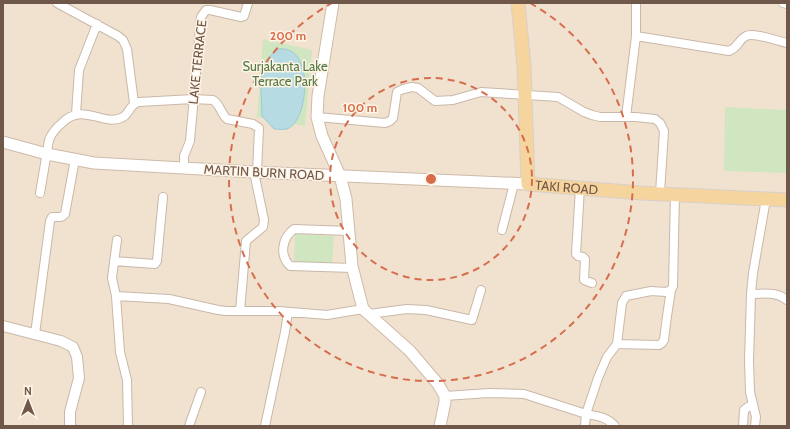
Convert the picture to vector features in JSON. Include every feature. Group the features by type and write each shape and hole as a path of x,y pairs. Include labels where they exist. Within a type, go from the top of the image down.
{"main road":[{"path":"333,3 318,96 318,117 322,136 340,176 346,199 353,268 366,312 410,351 432,377 445,396 445,408 440,426"},
{"name":"TAKI ROAD","path":"518,3 525,94 528,184 787,200"},
{"name":"MARTIN BURN ROAD","path":"3,142 47,154 94,163 528,184"}],"street":[{"path":"57,3 118,36 126,45 134,103"},
{"name":"LAKE TERRACE","path":"184,168 184,156 190,140 200,21 203,12 210,10 241,17 244,16 248,3"},
{"path":"626,116 636,36 636,3"},
{"path":"783,3 787,4"},
{"path":"76,114 79,70 97,24"},
{"path":"636,36 729,51 735,49 746,36 754,35 787,43"},
{"path":"318,117 385,123 393,118 397,92 403,88 412,87 418,88 435,101 453,100 481,92 525,94 558,97 584,112 600,117 626,116 656,118 664,131 660,193"},
{"path":"40,193 49,140 52,133 65,119 76,114 113,119 121,118 126,115 134,103 193,99 216,101 225,117 228,119 253,124 259,128 256,172 264,224 263,227 246,241 240,311"},
{"path":"35,334 50,221 52,217 61,217 65,214 75,159"},
{"path":"502,230 514,184"},
{"path":"580,188 576,254 584,259 584,280 592,283"},
{"path":"617,344 659,345 664,340 671,290 673,286 674,194"},
{"path":"114,261 155,264 157,261 163,197"},
{"path":"755,426 756,417 750,392 749,361 751,294 753,273 766,199"},
{"path":"350,231 294,229 287,235 283,249 285,259 290,266 353,268"},
{"path":"118,240 112,278 116,296 120,352 127,380 128,426"},
{"path":"116,296 169,299 218,310 288,312 327,315 407,309 426,310 472,320 481,290"},
{"path":"585,426 586,414 598,378 607,357 617,344 623,299 626,296 650,292 666,292 671,290"},
{"path":"751,294 779,294 787,300"},
{"path":"265,426 288,312"},
{"path":"3,326 61,341 73,347 77,357 79,378 70,412 70,426"},
{"path":"189,426 200,392"},
{"path":"445,396 524,394 586,414 606,418 615,426"},
{"path":"743,426 744,410 753,404"}],"shaded area":[{"path":"3,3 787,3 787,426 3,426"}],"green space":[{"name":"Surjakanta Lake Terrace Park","path":"263,39 312,50 305,126 257,117"},
{"path":"725,107 787,110 787,173 724,171"},
{"path":"295,234 334,236 332,264 294,262"}],"water":[{"name":"Surjakanta Lake Terrace Park","path":"279,49 291,51 299,59 305,85 300,113 294,124 287,129 274,129 262,116 261,89 263,70 271,55"}]}
